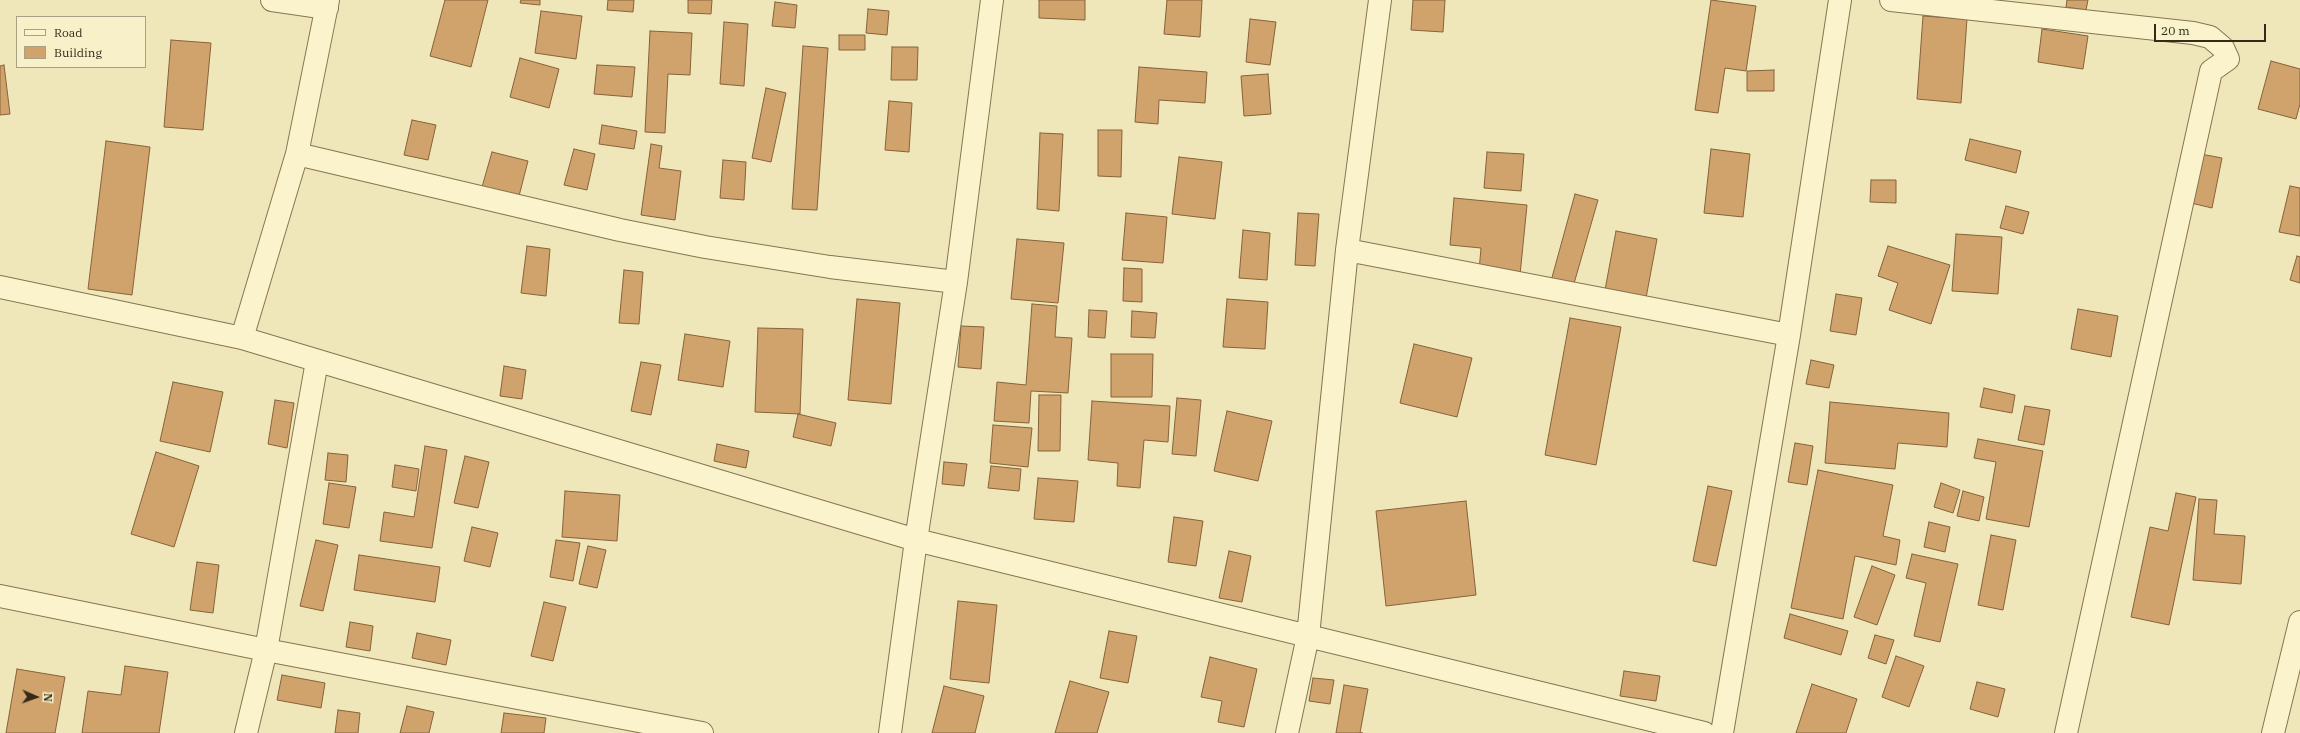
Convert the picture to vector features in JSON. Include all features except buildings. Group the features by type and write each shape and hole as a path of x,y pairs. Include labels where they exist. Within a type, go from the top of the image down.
{"street":[{"path":"242,338 297,154 327,4 272,0"},
{"path":"890,733 916,540 956,282 992,0"},
{"path":"1287,733 1308,636 1347,250 1380,0"},
{"path":"1722,733 1789,335 1840,0"},
{"path":"1891,0 2193,33 2210,37 2223,48 2228,59 2211,71 2066,733"},
{"path":"297,154 620,230 705,248 830,267 956,282"},
{"path":"1347,250 1789,335"},
{"path":"0,287 242,338 916,540 1704,733"},
{"path":"246,733 266,650 317,361"},
{"path":"0,596 266,650 702,733"},
{"path":"2273,733 2300,622"}]}
